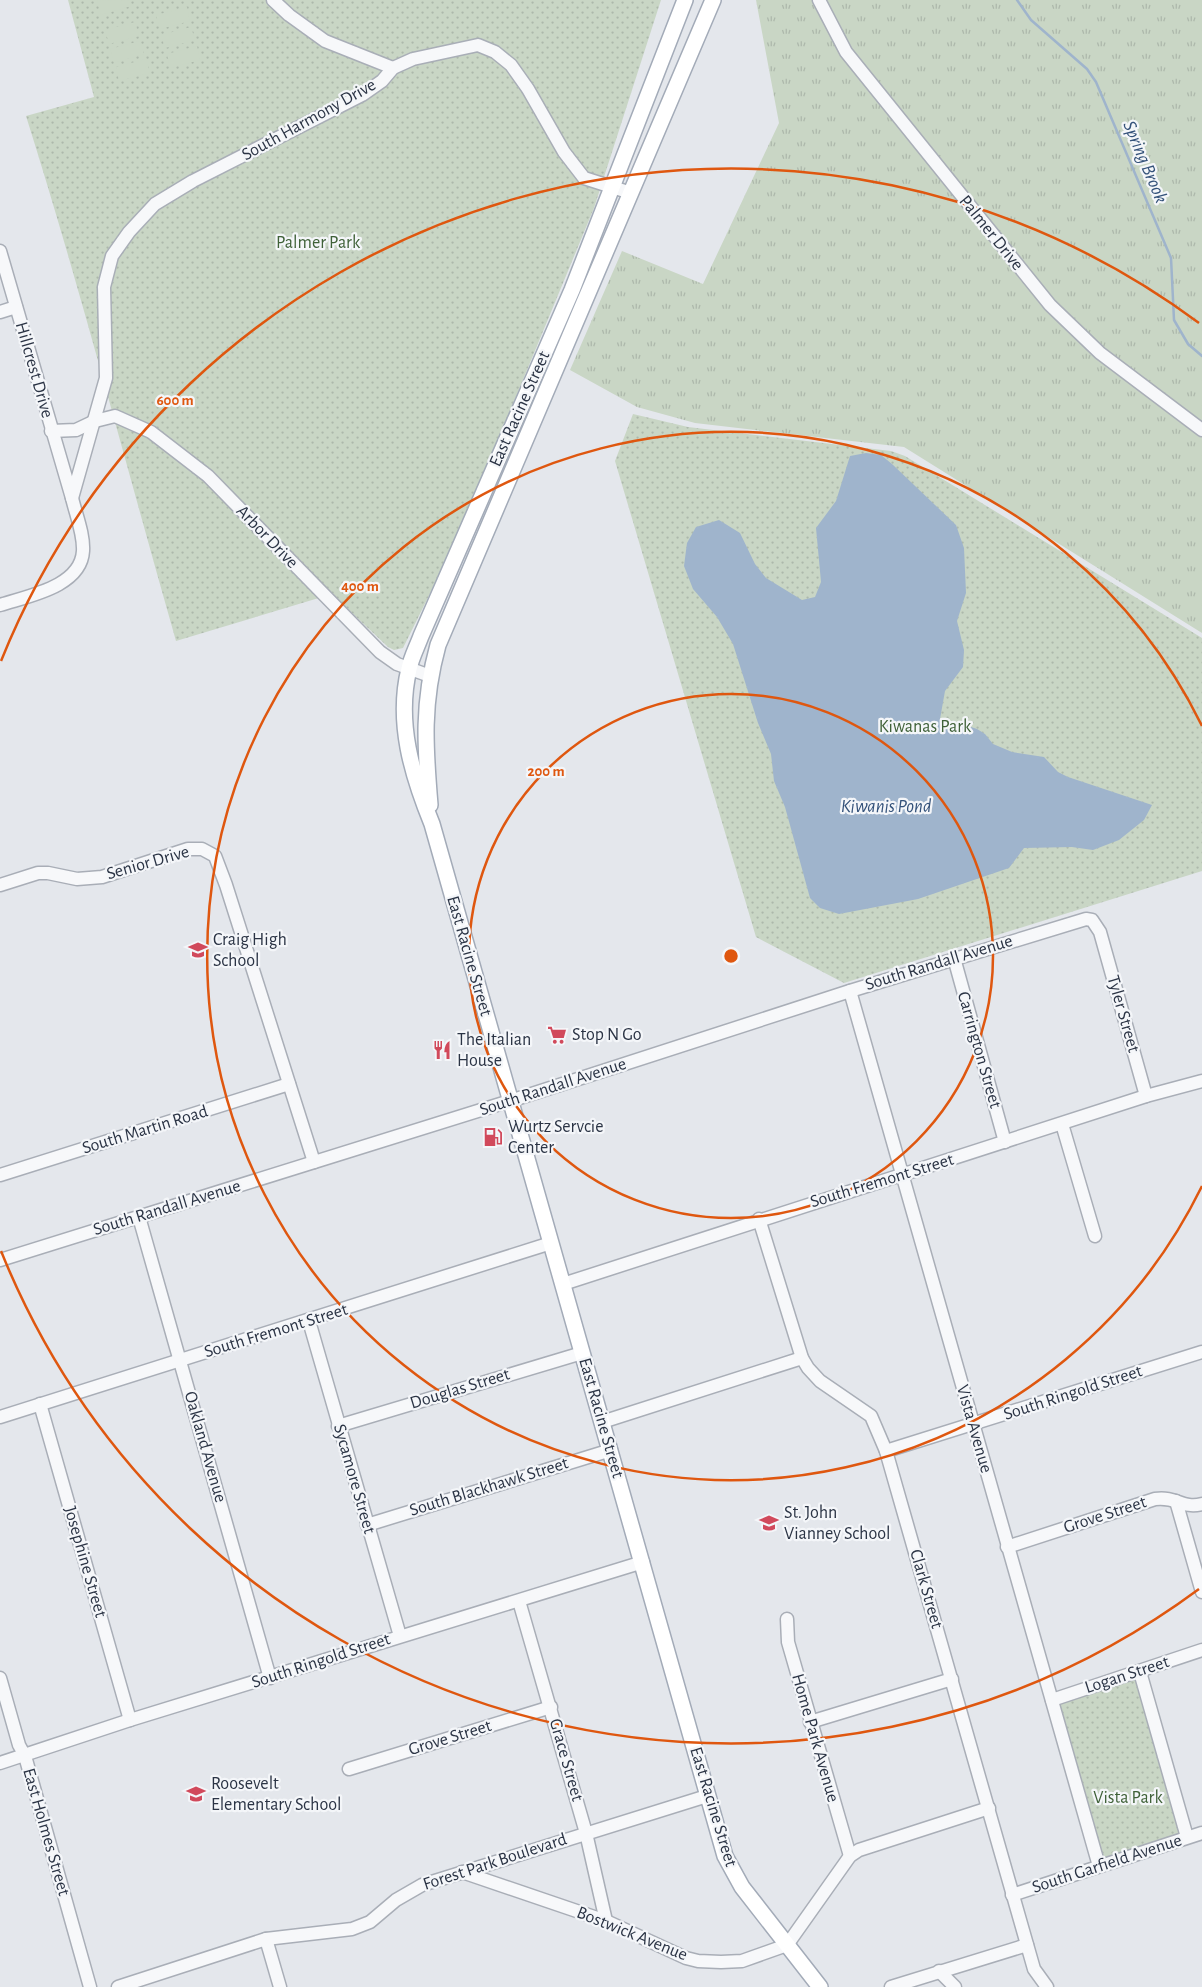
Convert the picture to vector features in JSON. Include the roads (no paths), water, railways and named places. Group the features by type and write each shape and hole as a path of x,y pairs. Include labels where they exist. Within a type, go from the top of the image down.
{"main road":[{"name":"East Racine Street","path":"685,0 572,290 421,636 409,669 405,718 408,752 413,774 432,824 643,1562 707,1796 731,1870 742,1887 820,1987"},
{"name":"East Racine Street","path":"432,824 425,743 425,714 430,676 447,621 713,0"}],"street":[{"path":"273,0 289,15 325,41 393,68"},
{"name":"Palmer Drive","path":"819,0 846,52 1050,305 1100,353 1202,430"},
{"name":"South Harmony Drive","path":"72,498 106,378 104,287 112,256 128,232 154,204 162,199 193,180 355,99 382,81 393,68 413,59 478,45 495,52 511,65 528,89 575,168 584,178 630,193"},
{"name":"Hillcrest Drive","path":"0,252 52,431"},
{"path":"0,312 16,307"},
{"name":"Arbor Drive","path":"95,421 115,416 152,432 208,476 389,660 430,676"},
{"path":"0,604 49,589 66,580 78,568 83,553 82,539 52,431 76,430 95,421"},
{"name":"Senior Drive","path":"0,885 38,873 77,879 102,876 188,849 208,851 218,862 314,1162"},
{"name":"South Randall Avenue","path":"0,1260 510,1101 954,958 1086,919 1092,920 1100,932"},
{"name":"Tyler Street","path":"1100,932 1146,1096"},
{"name":"Carrington Street","path":"954,958 1005,1142"},
{"name":"Vista Avenue","path":"850,991 1099,1866"},
{"name":"South Fremont Street","path":"563,1284 1146,1096 1202,1082"},
{"name":"South Martin Road","path":"0,1175 289,1084"},
{"path":"1062,1124 1095,1236"},
{"name":"Oakland Avenue","path":"139,1217 270,1678"},
{"name":"Clark Street","path":"760,1219 802,1358 820,1381 871,1416 886,1451 1034,1969 1047,1987"},
{"name":"South Fremont Street","path":"0,1417 309,1321 551,1243"},
{"name":"Sycamore Street","path":"309,1321 400,1636"},
{"name":"South Ringold Street","path":"886,1451 1202,1352"},
{"name":"Douglas Street","path":"338,1426 582,1353"},
{"path":"602,1422 802,1358"},
{"name":"Josephine Street","path":"40,1404 130,1720"},
{"name":"South Blackhawk Street","path":"367,1525 611,1450"},
{"name":"Grove Street","path":"1007,1547 1155,1499 1168,1497 1191,1507 1202,1504"},
{"path":"1176,1500 1202,1592"},
{"name":"South Ringold Street","path":"0,1763 130,1720 643,1562"},
{"name":"Grace Street","path":"519,1601 586,1833 606,1921"},
{"name":"Home Park Avenue","path":"787,1619 788,1642 850,1856"},
{"name":"Logan Street","path":"1052,1700 1202,1650"},
{"path":"1140,1672 1187,1837"},
{"name":"East Holmes Street","path":"0,1678 19,1745 25,1756 90,1987"},
{"path":"810,1722 952,1679"},
{"name":"Grove Street","path":"349,1769 551,1707"},
{"name":"Forest Park Boulevard","path":"118,1987 266,1939 352,1929 370,1922 410,1891 462,1872 707,1796"},
{"path":"787,1945 850,1856 871,1845 989,1808"},
{"name":"South Garfield Avenue","path":"1012,1895 1202,1833"},
{"name":"Bostwick Avenue","path":"462,1872 606,1921 670,1951 698,1961 742,1961 787,1945"},
{"path":"266,1939 280,1987"},
{"path":"891,1987 1027,1945"},
{"path":"940,1972 955,1987"}],"water":[{"name":"Kiwanis Pond","path":"866,453 881,455 956,525 964,548 966,593 957,621 964,650 963,667 945,691 940,719 943,726 949,730 958,726 968,726 977,729 985,734 993,744 1012,752 1044,757 1058,772 1068,777 1152,805 1144,820 1119,840 1093,850 1072,847 1024,848 1009,868 918,899 839,914 820,908 810,898 785,807 774,781 771,754 758,723 733,644 717,617 693,589 684,566 687,543 696,527 719,520 740,533 755,564 766,578 802,600 815,597 821,582 816,528 836,501 850,456"}],"waterway":[{"name":"Spring Brook","path":"1017,0 1031,20 1087,69 1096,82 1171,258 1174,320 1188,344 1202,356"}],"place":[{"name":"Craig High School","path":"198,950"},
{"name":"Stop N Go","path":"557,1035"},
{"name":"The Italian House","path":"442,1050"},
{"name":"Wurtz Servcie Center","path":"493,1137"},
{"name":"St. John Vianney School","path":"769,1523"},
{"name":"Roosevelt Elementary School","path":"196,1794"}],"park label":[{"name":"Palmer Park","path":"318,243"},
{"name":"Kiwanas Park","path":"925,727"},
{"name":"Vista Park","path":"1128,1798"}]}
